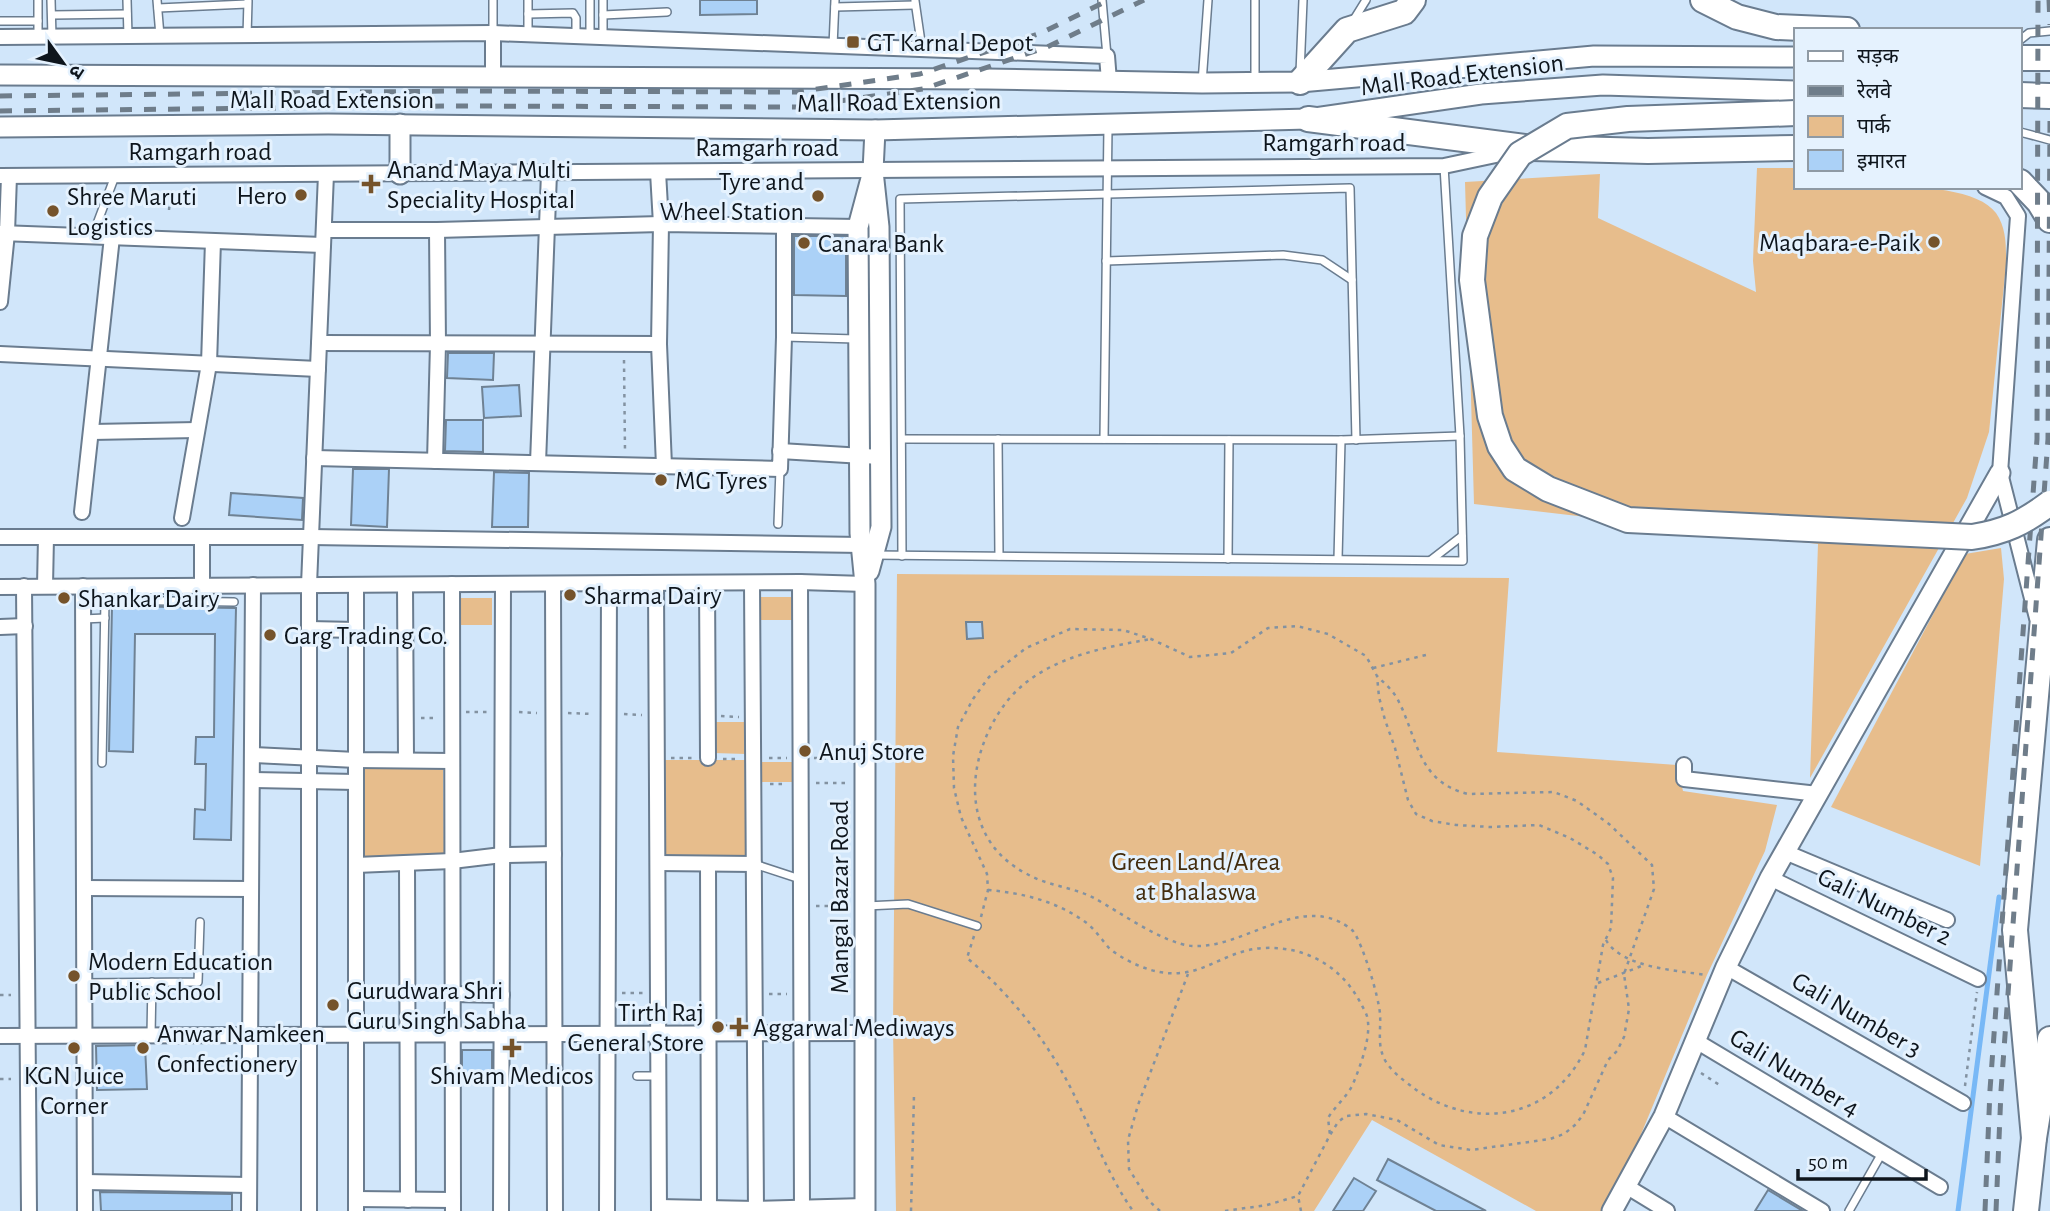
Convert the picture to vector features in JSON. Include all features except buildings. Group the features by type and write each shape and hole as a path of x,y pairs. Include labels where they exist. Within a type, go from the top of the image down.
{"highway":[{"path":"1300,82 1348,30 1404,12 1413,0"},
{"path":"1703,0 1737,17 1776,27 1800,28"},
{"path":"2022,58 2050,58"},
{"path":"2022,96 2050,96"},
{"path":"1794,113 1628,119 1567,126 1520,154 1490,197 1475,236 1472,280 1490,416 1500,446 1515,468 1548,489 1628,520 1972,537 2014,527 2050,503"},
{"path":"1308,119 1532,148 1647,151 1789,149"},
{"path":"2022,184 2039,202 2050,220"},
{"path":"2034,1138 2015,930 2050,540"},
{"path":"2026,1211 2034,1138 2050,1039"}],"main road":[{"name":"Mall Road Extension","path":"0,75 1255,83 1300,82 1594,56 1794,57"},
{"name":"Mall Road Extension","path":"0,127 400,124 874,130 1308,119 1481,94 1603,85 1794,91"},
{"path":"400,124 400,174"},
{"path":"866,552 881,527 879,227 873,171 874,130"},
{"path":"866,552 860,456 858,227 873,171"},
{"path":"1612,1211 1664,1116 1724,972 1770,878 2000,473"},
{"name":"Mangal Bazar Road","path":"865,1208 866,552"}],"street":[{"path":"492,33 493,77"},
{"path":"0,37 492,33 1107,56 1110,81"},
{"name":"Ramgarh road","path":"4,176 1444,166 1532,148"},
{"path":"658,172 661,224 659,344 664,466"},
{"path":"538,463 549,173"},
{"path":"309,1211 309,585 326,174"},
{"path":"0,302 4,176"},
{"path":"1989,189 2006,197 2018,216 2000,473 2042,636"},
{"path":"324,230 661,224 858,227"},
{"path":"314,458 780,469 784,226"},
{"path":"435,461 437,230"},
{"path":"4,233 323,245"},
{"path":"82,512 111,237"},
{"path":"182,518 209,364 213,241"},
{"path":"319,343 659,344"},
{"path":"0,354 318,369"},
{"path":"92,432 197,430"},
{"path":"780,451 880,457"},
{"path":"0,537 311,537 866,552"},
{"path":"45,586 46,537"},
{"path":"202,537 202,585"},
{"path":"0,587 800,582 865,584"},
{"path":"800,582 802,1209"},
{"path":"607,1211 609,583"},
{"path":"656,583 659,1209 865,1208"},
{"path":"707,583 708,758"},
{"path":"752,583 756,1210"},
{"path":"405,584 406,760"},
{"path":"356,585 356,1205 408,1200 453,1206 452,584"},
{"path":"501,1211 503,584"},
{"path":"553,584 555,1211"},
{"path":"249,1211 253,585"},
{"path":"24,586 29,1211"},
{"path":"83,586 85,1211"},
{"path":"0,627 25,626"},
{"path":"309,629 356,631"},
{"path":"252,755 452,761"},
{"path":"1685,765 1684,779 1818,794"},
{"path":"252,780 356,782"},
{"path":"1785,852 1947,920"},
{"path":"356,865 452,862 502,855 554,854"},
{"path":"407,863 408,1200"},
{"path":"658,863 754,864"},
{"path":"708,864 709,1208"},
{"name":"Gali Number 2","path":"1770,878 1978,979"},
{"path":"84,888 251,889"},
{"name":"Gali Number 3","path":"1724,972 1963,1103"},
{"path":"453,994 502,995"},
{"path":"0,1036 865,1033"},
{"name":"Gali Number 4","path":"1696,1041 1940,1187"},
{"path":"1664,1116 1822,1211"},
{"path":"85,1182 249,1185"},
{"path":"1626,1186 1667,1211"}],"lane":[{"path":"38,0 38,21 45,37"},
{"path":"45,37 51,15 51,0"},
{"path":"127,0 128,36"},
{"path":"492,0 492,33"},
{"path":"528,0 528,34"},
{"path":"590,0 590,36"},
{"path":"590,36 603,15 603,0"},
{"path":"1102,0 1107,56"},
{"path":"1202,83 1208,0"},
{"path":"1255,0 1255,83"},
{"path":"1300,82 1303,0"},
{"path":"1348,30 1366,0"},
{"path":"160,36 158,4 248,2 247,36"},
{"path":"833,46 835,3 915,2 922,49"},
{"path":"603,15 667,12"},
{"path":"528,14 573,13 590,36"},
{"path":"51,15 127,14"},
{"path":"0,21 38,21"},
{"path":"2022,38 2029,33 2050,31"},
{"path":"1104,439 1108,123"},
{"path":"2022,133 2050,140"},
{"path":"866,552 902,555 1463,561 1460,436 1444,166"},
{"path":"92,237 116,176"},
{"path":"902,555 900,199 1350,188 1356,440"},
{"path":"1106,261 1283,255 1322,260 1352,280"},
{"path":"784,337 858,339"},
{"path":"902,439 1356,440 1460,436"},
{"path":"998,439 999,556"},
{"path":"1228,559 1229,440"},
{"path":"1338,559 1340,440"},
{"path":"778,524 780,469"},
{"path":"1430,560 1462,536"},
{"path":"186,586 186,601"},
{"path":"102,763 105,600 234,602"},
{"path":"83,619 104,618"},
{"path":"754,864 801,879"},
{"path":"865,906 908,904 977,926"},
{"path":"85,983 198,982 200,922"},
{"path":"151,1036 152,982"},
{"path":"637,1076 659,1076"},
{"path":"1849,1211 1882,1153"}],"path":[{"path":"169,210 173,176"},
{"path":"623,344 625,465"},
{"path":"1133,1211 1112,1178 1076,1099 1023,1014 992,978 967,958 988,890 987,874 961,817 954,788 953,756 958,727 989,677 1026,648 1070,628 1123,630 1151,639 1189,657 1231,653 1268,628 1297,626 1328,634 1366,656 1377,676 1398,700 1419,753 1429,772 1441,783 1454,791 1468,794 1554,792 1567,795 1609,824 1652,865 1654,889 1624,974 1629,1009 1622,1044 1608,1060 1583,1115 1575,1125 1564,1134 1550,1139 1494,1148 1452,1149 1438,1145 1396,1120 1366,1114 1346,1116 1338,1122 1330,1135 1298,1196 1301,1211"},
{"path":"1151,639 1110,646 1048,667 1012,696 992,721 976,760 975,802 980,822 990,841 1010,864 1028,876 1088,895 1143,927 1190,946 1219,944 1256,933 1283,921 1309,916 1338,921 1353,931 1365,960 1380,1012 1382,1053 1390,1067 1424,1095 1447,1107 1470,1114 1494,1115 1520,1109 1566,1081 1585,1050 1606,940 1611,928 1614,878 1608,864 1598,855 1539,825 1456,825 1432,821 1416,814 1408,800 1385,720 1377,676"},
{"path":"1373,668 1430,654"},
{"path":"708,716 753,717"},
{"path":"405,718 452,718"},
{"path":"988,890 1038,898 1074,915 1088,925 1109,948 1134,964 1163,973 1188,974 1233,954 1262,948 1300,952 1317,958 1352,987 1366,1013 1368,1031 1353,1083 1328,1118 1330,1135"},
{"path":"801,906 865,906"},
{"path":"1606,940 1611,950 1644,965 1724,972"},
{"path":"1597,983 1644,965"},
{"path":"1160,1211 1149,1201 1129,1169 1128,1140 1138,1105 1188,974"},
{"path":"1963,1103 1978,979"},
{"path":"608,993 658,993"},
{"path":"755,994 802,994"},
{"path":"1687,1064 1721,1086"},
{"path":"911,1211 914,1095"},
{"path":"1225,1211 1266,1205 1298,1196"}],"green space":[{"path":"1757,168 1794,168 1794,189 1933,189 1960,193 1982,201 1996,213 2002,225 2006,245 1989,432 1967,498 1810,778 1818,544 1474,504 1465,182 1600,174 1598,218 1756,292 1753,261"},
{"path":"2001,548 2004,579 1980,866 1831,807 1965,554"},
{"name":"Green Land/Area at Bhalaswa","path":"897,574 1509,578 1497,752 1677,765 1683,791 1777,805 1765,851 1707,975 1622,1180 1604,1211 1536,1211 1372,1120 1314,1211 896,1211 893,1028"},
{"path":"757,597 792,597 792,620 757,620"},
{"path":"457,598 492,598 492,625 457,625"},
{"path":"713,722 747,722 746,754 713,753"},
{"path":"663,760 749,760 747,858 663,859"},
{"path":"757,762 795,762 795,782 757,782"},
{"path":"443,766 444,858 364,859 363,767"}],"waterway":[{"path":"1958,1211 1999,897"}],"railway":[{"path":"0,96 455,91 796,92 920,74 1041,33 1109,0"},
{"path":"0,111 455,106 797,107 923,89 1047,47 1144,0"},
{"path":"1985,1211 1990,1090 2037,439 2038,0"},
{"path":"2049,0 2050,25"},
{"path":"1996,1211 2001,1091 2048,439 2050,121"}],"place":[{"name":"GT Karnal Depot","path":"853,42"},
{"name":"Anand Maya Multi Speciality Hospital","path":"371,184"},
{"name":"Hero","path":"301,195"},
{"name":"Tyre and Wheel Station","path":"818,196"},
{"name":"Shree Maruti Logistics","path":"53,211"},
{"name":"Maqbara-e-Paik","path":"1934,242"},
{"name":"Canara Bank","path":"804,243"},
{"name":"MG Tyres","path":"661,480"},
{"name":"Sharma Dairy","path":"570,595"},
{"name":"Shankar Dairy","path":"64,598"},
{"name":"Garg Trading Co.","path":"270,635"},
{"name":"Anuj Store","path":"805,751"},
{"name":"Modern Education Public School","path":"74,976"},
{"name":"Gurudwara Shri Guru Singh Sabha","path":"333,1005"},
{"name":"Tirth Raj General Store","path":"718,1027"},
{"name":"Aggarwal Mediways","path":"739,1027"},
{"name":"KGN Juice Corner","path":"74,1048"},
{"name":"Anwar Namkeen Confectionery","path":"143,1048"},
{"name":"Shivam Medicos","path":"512,1048"}]}
